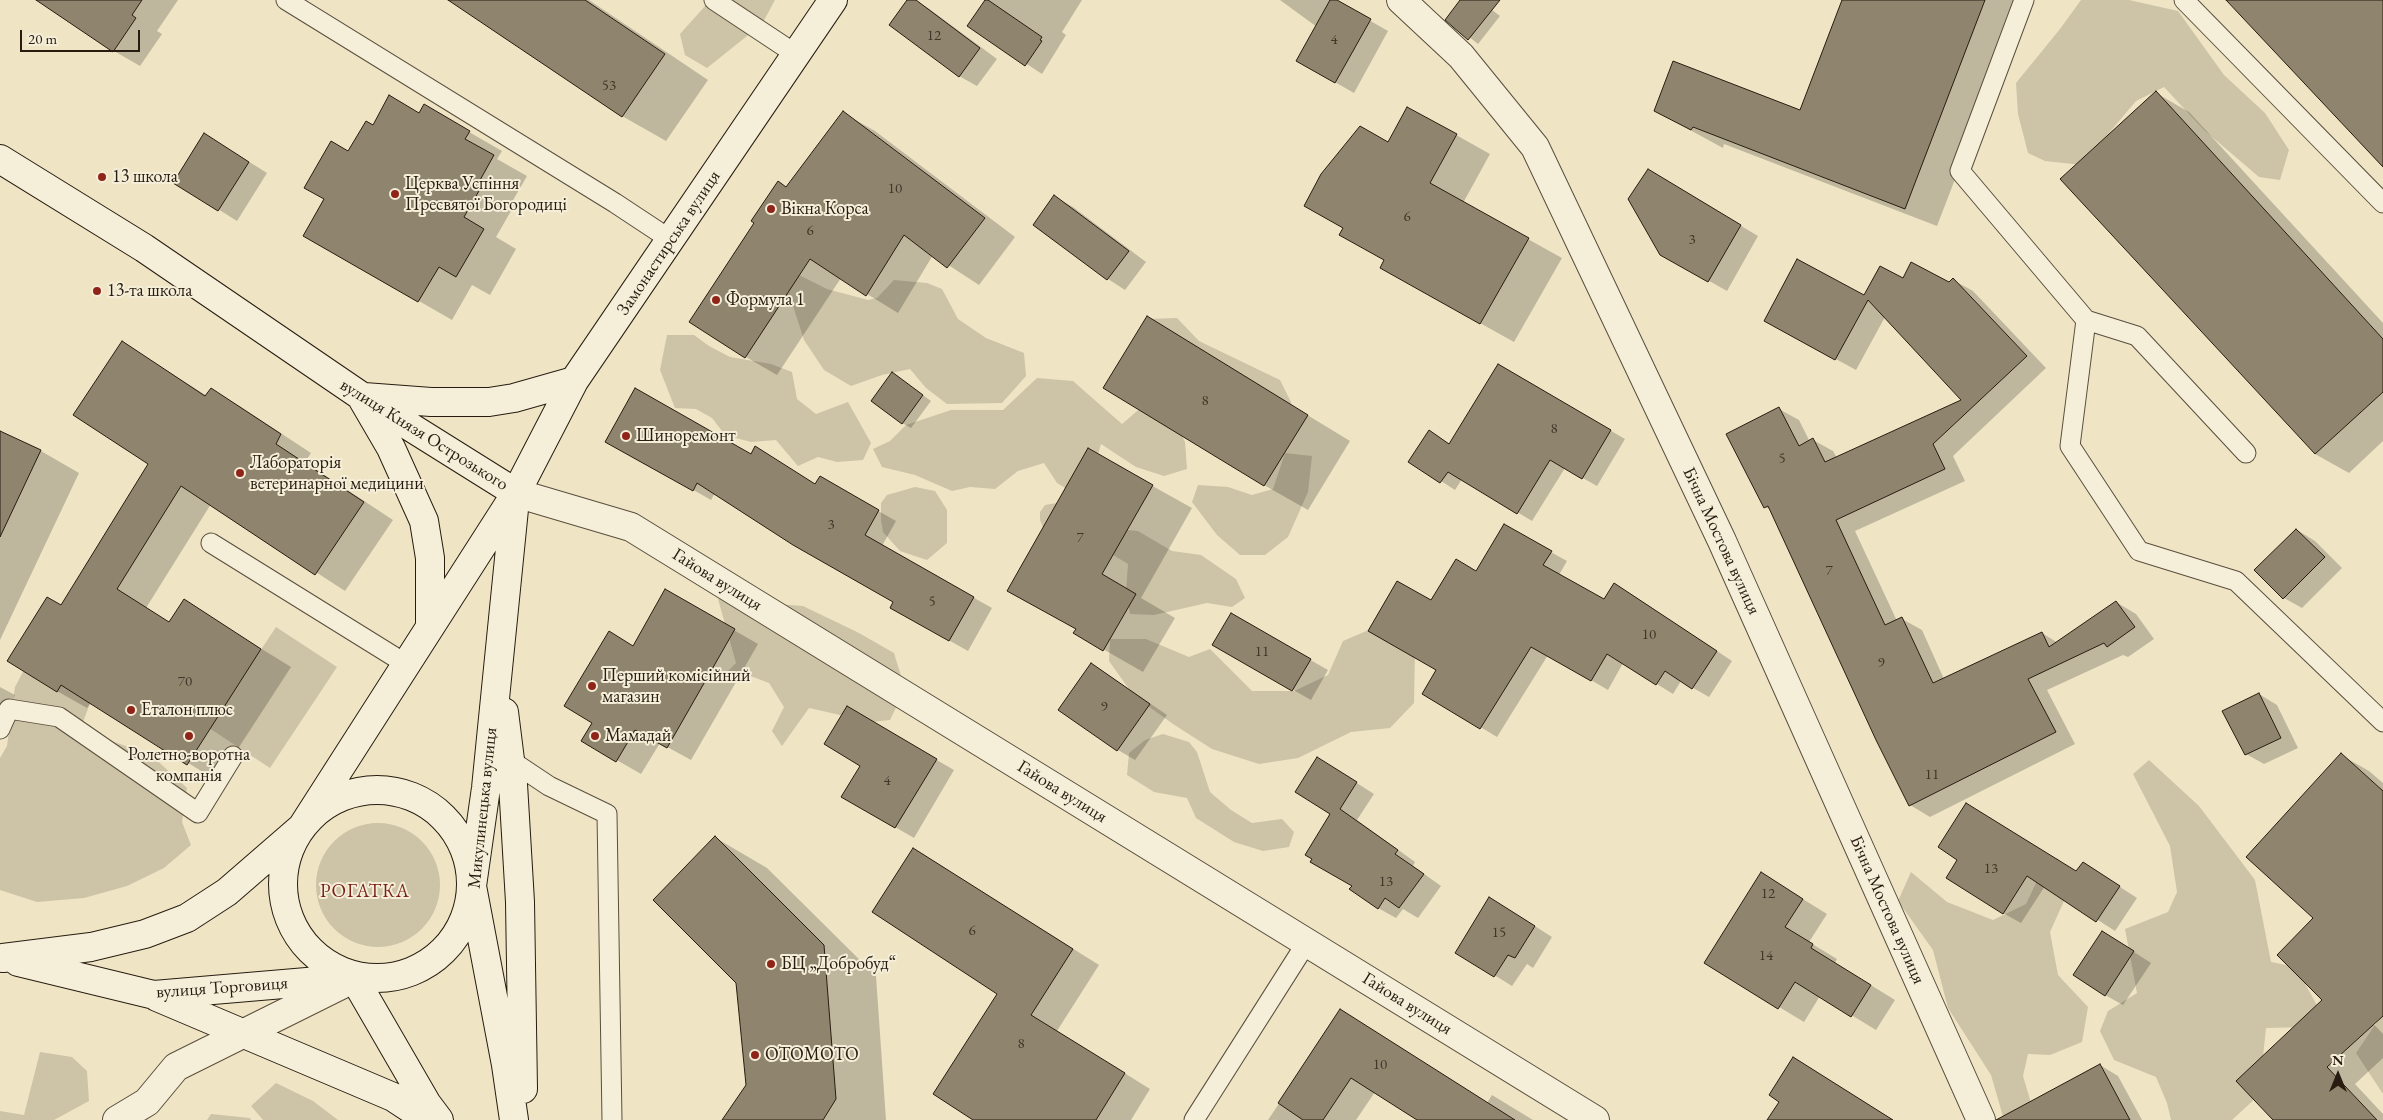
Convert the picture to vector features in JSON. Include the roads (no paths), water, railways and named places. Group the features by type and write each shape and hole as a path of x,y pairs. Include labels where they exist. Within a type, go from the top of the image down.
{"main road":[{"name":"Замонастирська вулиця","path":"516,492 574,381 834,0"},
{"name":"Бічна Мостова вулиця","path":"1401,0 1461,56 1535,147 1722,541 1981,1120"},
{"name":"вулиця Князя Острозького","path":"0,159 144,248 360,396 516,492 302,827"},
{"path":"360,396 431,402 489,402 514,398 574,381"},
{"path":"360,396 391,448 411,488 424,521 430,558 430,627"},
{"name":"Микулинецька вулиця","path":"514,1120 506,1065 472,886 486,788 516,492"},
{"name":"Гайова вулиця","path":"516,492 631,527 1595,1120"},
{"path":"498,660 510,760 520,902 522,1120"},
{"path":"440,1120 427,1104 354,978 332,967 309,949 299,938 287,911 283,882 284,867 288,852 302,827 324,806 350,794 380,790 409,795 435,809 455,830 468,857 472,886"},
{"name":"вулиця Торговиця","path":"2,958 91,947 145,934 187,918 227,892 302,827"},
{"name":"вулиця Торговиця","path":"2,958 154,995 404,975 431,962 443,952 460,929 470,901 472,886"},
{"path":"117,1120 147,1102 176,1067 354,978"},
{"path":"154,995 393,1097 428,1120"}],"lane":[{"path":"286,0 511,141 615,203 671,240"},
{"path":"714,0 797,55"},
{"path":"2024,0 1960,171 2086,320 2137,336 2246,453"},
{"path":"2184,0 2383,203"},
{"path":"2086,320 2070,446 2139,551 2236,581 2383,722"},
{"path":"211,543 406,664"},
{"path":"0,729 10,709 59,717 198,813 233,756"},
{"path":"510,760 549,786 607,814 612,1120"},
{"path":"1194,1120 1307,942"}],"place":[{"name":"13 школа","path":"102,177"},
{"name":"Церква Успіння Пресвятої Богородиці","path":"395,194"},
{"name":"Вікна Корса","path":"771,209"},
{"name":"13-та школа","path":"97,291"},
{"name":"Формула 1","path":"716,300"},
{"name":"Шиноремонт","path":"626,436"},
{"name":"Лабораторія ветеринарної медицини","path":"240,473"},
{"name":"Перший комісійний магазин","path":"592,686"},
{"name":"Еталон плюс","path":"131,710"},
{"name":"Ролетно-воротна компанія","path":"189,736"},
{"name":"Мамадай","path":"595,736"},
{"name":"БЦ „Добробуд“","path":"771,964"},
{"name":"ОТОМОТО","path":"755,1055"}],"district":[{"name":"РОГАТКА","path":"365,892"}]}
